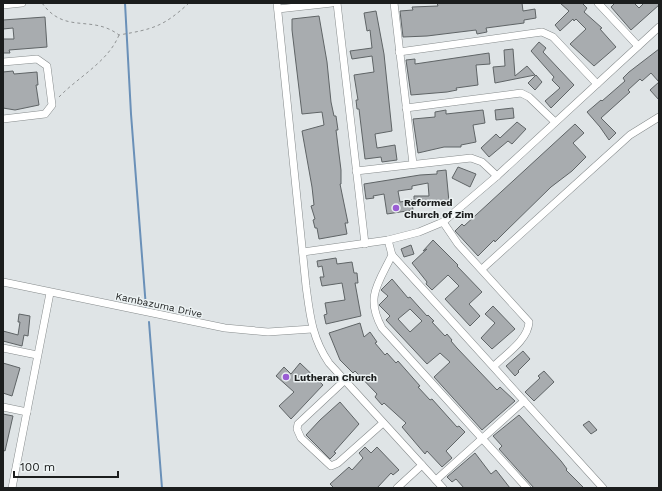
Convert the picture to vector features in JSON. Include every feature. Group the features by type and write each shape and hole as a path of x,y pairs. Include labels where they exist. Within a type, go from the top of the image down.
{"street":[{"path":"3,5 22,3"},
{"path":"332,3 277,6 312,329 322,352 344,380 443,488"},
{"path":"337,3 365,244"},
{"path":"394,3 413,164"},
{"path":"598,3 638,46"},
{"path":"303,252 388,240 420,232 443,222 497,176 638,46 658,31"},
{"path":"399,52 542,32 553,37 597,84"},
{"path":"3,62 37,59 46,66 52,105 45,114 3,119"},
{"path":"406,108 522,93 529,97 555,122"},
{"path":"482,269 626,138 644,125 659,117"},
{"path":"356,171 471,158 482,162 497,176"},
{"path":"443,222 454,239 529,322 527,333 494,366"},
{"path":"388,240 392,255 603,488"},
{"path":"392,255 374,293 374,309 377,320 387,336 527,488"},
{"name":"Kambazuma Drive","path":"3,282 50,293 225,328 268,332 312,329"},
{"path":"12,488 50,293"},
{"path":"3,348 37,355"},
{"path":"344,380 298,424 297,429 301,438 331,466 338,463 383,423"},
{"path":"436,480 524,401"},
{"path":"3,407 26,412"},
{"path":"397,488 422,465"}],"path":[{"path":"42,3 50,14 58,19 103,25 119,35 159,26 177,15 189,3"},
{"path":"52,105 102,59 116,42 119,35"}],"building":[{"path":"437,3 522,3 523,11 535,9 536,18 524,20 524,23 486,28 487,32 477,34 476,30 427,36 403,37 400,11 413,10 412,7 438,6"},
{"path":"560,3 582,3 587,8 584,12 602,28 600,29 616,47 594,66 570,44 586,29 576,19 574,21 573,19 560,31 555,25 569,11"},
{"path":"615,3 634,3 639,8 644,3 659,3 659,5 631,30 611,7"},
{"path":"376,11 384,54 392,131 375,134 377,148 395,145 397,160 382,162 381,157 365,159 359,109 357,109 356,100 358,100 354,75 374,72 372,56 352,59 350,51 372,48 370,30 367,31 364,13"},
{"path":"319,16 327,62 331,102 334,116 336,116 338,130 336,130 341,170 340,184 348,223 345,223 347,234 319,239 317,228 315,228 313,220 315,219 311,206 314,205 312,187 302,131 324,125 322,112 302,114 292,19"},
{"path":"45,17 47,47 9,50 10,53 3,53 3,39 14,39 13,28 3,29 3,20"},
{"path":"539,42 546,48 543,52 574,85 551,108 545,101 560,88 552,80 554,77 531,51"},
{"path":"513,49 515,76 527,66 535,75 495,83 493,67 505,66 504,50"},
{"path":"659,49 659,82 651,73 642,81 640,79 628,90 630,92 601,118 616,133 609,140 587,112 625,81 623,78 629,72"},
{"path":"489,53 490,64 476,65 478,85 456,88 457,90 447,92 411,95 406,60 415,59 415,64"},
{"path":"13,71 14,74 37,72 38,85 36,85 39,105 15,110 3,108 3,72"},
{"path":"536,75 542,82 535,90 528,83"},
{"path":"659,82 659,100 650,90"},
{"path":"513,108 514,118 496,120 495,110"},
{"path":"446,110 446,114 483,110 485,123 473,125 476,142 461,145 461,147 444,147 418,153 413,119 435,117 435,112"},
{"path":"517,122 526,129 512,144 508,141 489,157 481,148 496,134 500,138"},
{"path":"575,124 584,133 573,143 586,157 572,171 551,187 495,242 494,240 478,256 455,231 462,224 464,226"},
{"path":"458,167 476,174 470,187 452,178"},
{"path":"446,170 449,202 430,205 430,202 414,203 414,196 429,196 428,183 412,186 412,189 398,191 400,202 412,200 413,210 387,214 384,194 366,199 364,184 420,175 437,174 437,171"},
{"path":"433,240 482,292 469,304 480,316 470,326 445,299 459,286 448,275 432,290 426,284 427,282 412,263 427,249 423,251"},
{"path":"411,245 414,254 404,257 401,249"},
{"path":"336,258 337,264 352,262 354,273 357,273 358,283 355,283 361,316 326,324 324,315 327,314 325,303 345,300 342,283 322,286 320,277 324,277 322,266 318,267 317,261"},
{"path":"392,279 408,298 410,297 427,316 428,315 434,321 432,322 445,336 447,334 457,348 497,390 500,387 515,401 482,430 434,377 450,362 440,353 427,364 386,320 390,316 379,305 388,296 381,290","holes":["410,309 422,321 410,332 398,319"]},
{"path":"493,306 515,329 492,349 481,338 495,323 485,314"},
{"path":"19,314 30,316 28,336 24,335 22,346 3,341 3,331 18,335 20,322 18,322"},
{"path":"360,323 364,337 370,332 377,342 375,343 385,355 387,353 396,363 398,361 430,400 432,399 457,427 459,426 465,432 446,451 452,458 442,467 427,451 425,454 402,427 406,423 384,403 382,405 375,397 377,394 355,371 353,373 340,360 329,333"},
{"path":"523,351 530,359 515,376 506,366"},
{"path":"3,363 20,368 12,396 3,393"},
{"path":"300,363 323,385 291,419 279,406 294,392 276,376 284,367 291,374"},
{"path":"544,371 554,382 534,401 525,392 540,378 538,376"},
{"path":"340,402 359,424 334,452 336,453 330,459 306,435"},
{"path":"3,414 13,416 5,451 3,450"},
{"path":"519,415 561,461 567,469 566,470 584,488 534,488 499,449 502,446 493,436"},
{"path":"589,421 597,430 591,434 583,425"},
{"path":"365,447 371,453 377,447 399,470 393,475 391,473 377,488 334,488 330,484 349,467 352,470 363,458 359,453"},
{"path":"475,453 491,474 496,470 510,488 464,488 456,479 452,482 447,477"}],"waterway":[{"path":"125,3 131,114 146,308"},
{"path":"149,322 162,488"}],"place":[{"name":"Reformed Church of Zim","path":"396,208"},
{"name":"Lutheran Church","path":"286,377"}]}
